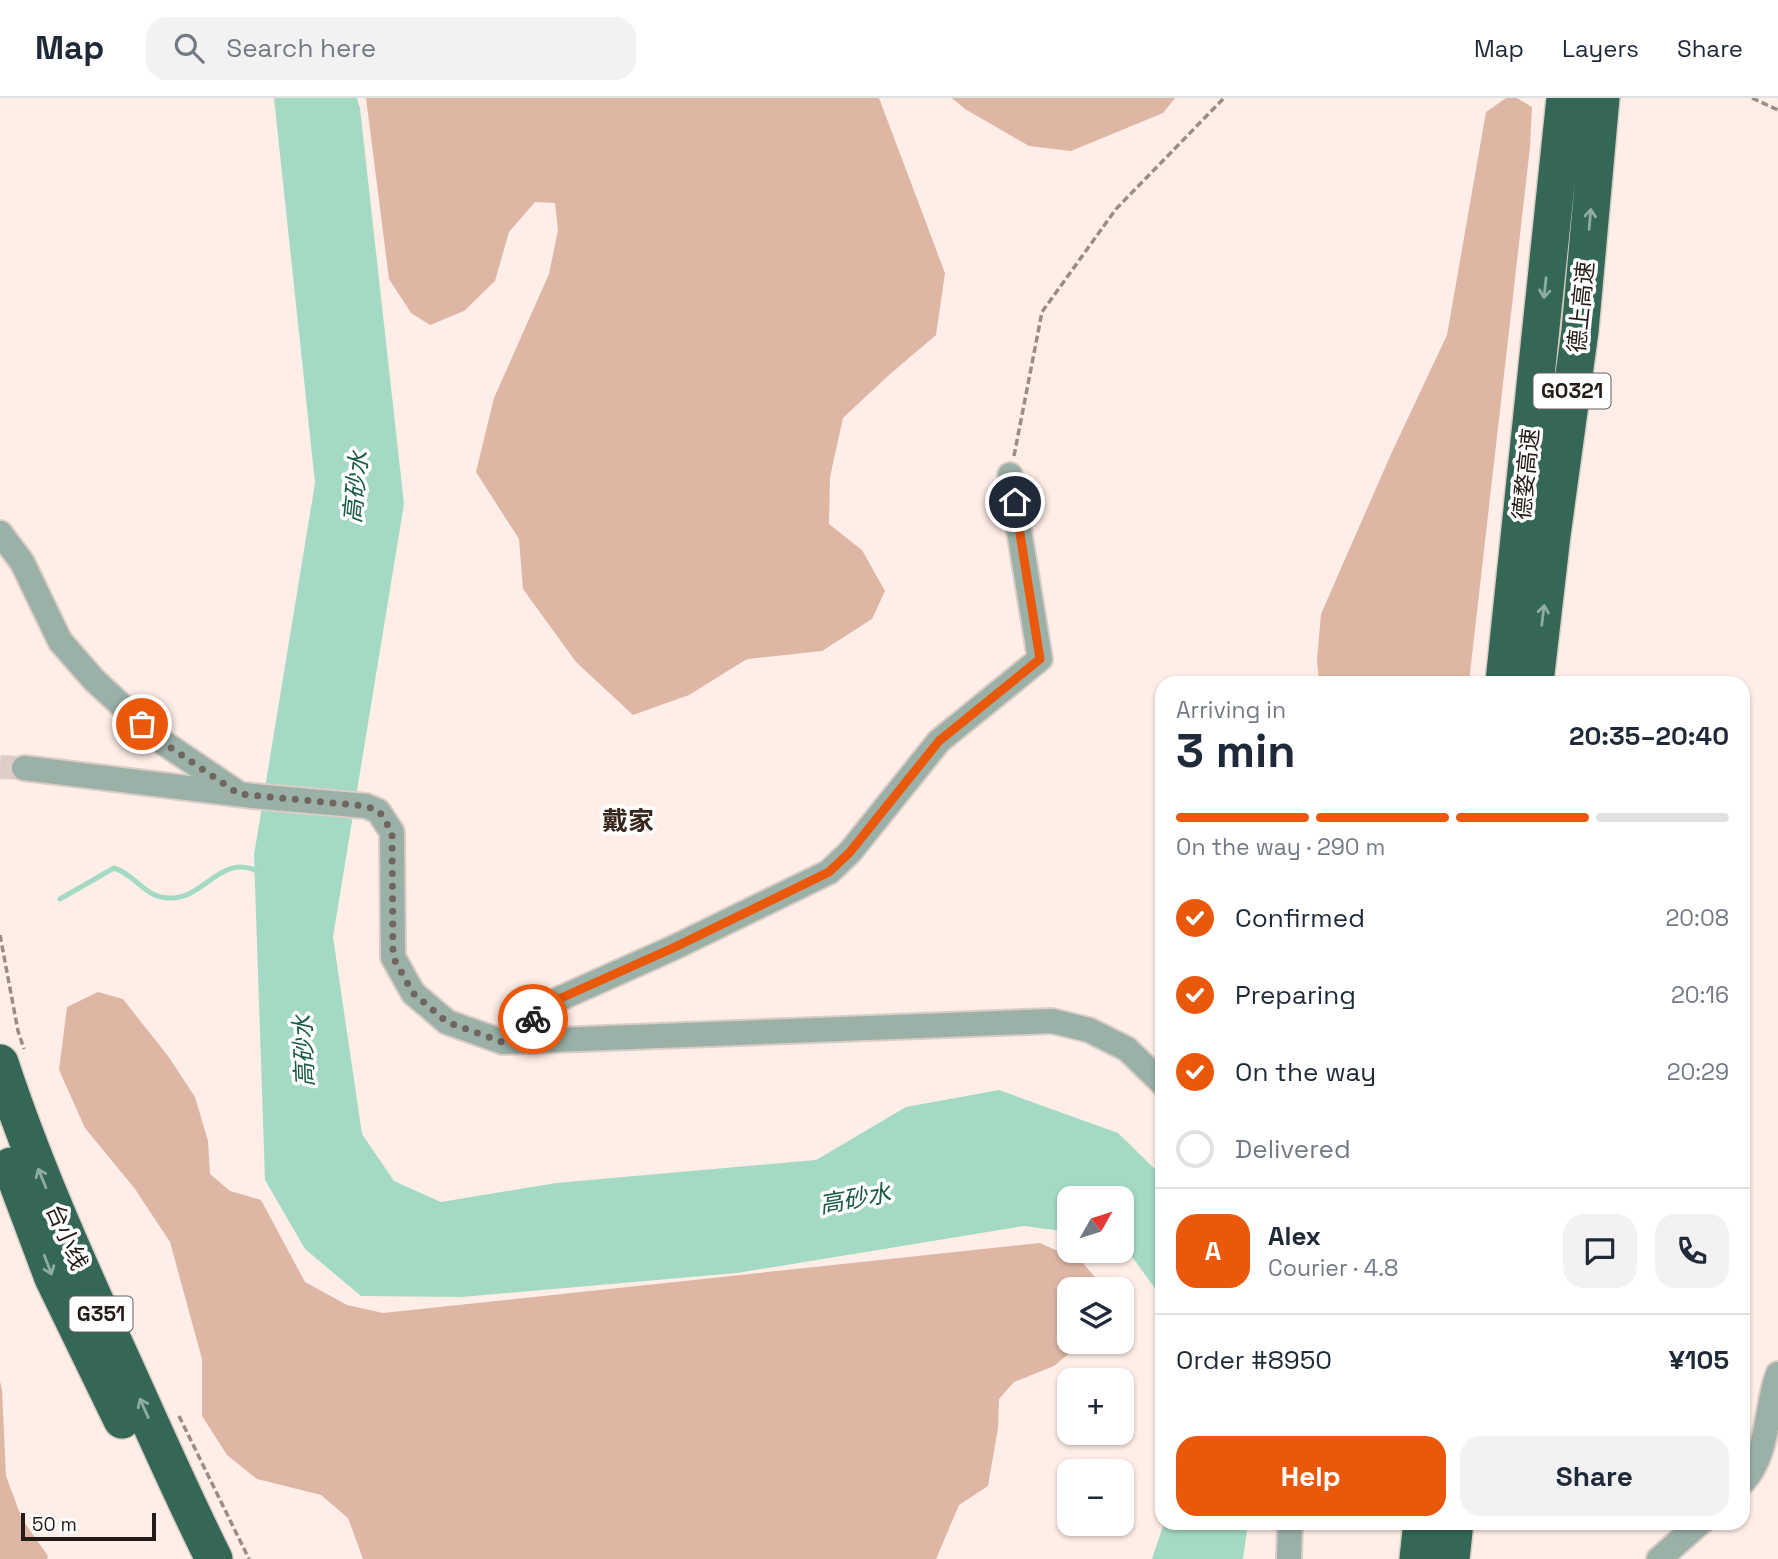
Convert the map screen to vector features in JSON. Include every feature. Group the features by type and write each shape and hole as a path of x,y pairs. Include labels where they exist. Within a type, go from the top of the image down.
{"highway":[{"name":"德婺高速","path":"1505,676 1565,98"},
{"name":"德上高速","path":"1536,676 1580,331 1601,98"},
{"name":"台小线","path":"13,1060 21,1126 60,1222 214,1559"},
{"name":"台小线","path":"0,1132 53,1278 192,1559"}],"street":[{"path":"502,1042 561,998 673,948 829,872 850,852 939,741 1040,659 1010,475"},
{"path":"0,533 22,562 60,641 94,680 158,739 246,795"},
{"path":"24,768 246,795 366,806 379,811 392,832 393,957 413,993 447,1022 502,1042 1052,1021 1088,1030 1127,1049 1155,1076"},
{"path":"1750,1470 1758,1457 1769,1420 1778,1374"},
{"path":"1289,1559 1290,1530"},
{"path":"1659,1559 1692,1530"}],"path":[{"path":"1010,475 1042,312 1116,209 1224,98"},
{"path":"1752,98 1778,110"},
{"path":"0,935 18,1031 13,1060"},
{"path":"176,1409 250,1559"}],"shaded area":[{"path":"366,98 879,98 945,273 936,335 843,418 830,477 829,524 862,550 885,591 872,619 822,651 747,659 689,695 633,715 576,662 523,589 519,539 476,472 494,398 549,274 558,230 555,203 535,202 509,232 495,281 464,311 430,325 411,313 389,279"},
{"path":"952,98 1175,98 1163,113 1071,151 1029,146 965,109"},
{"path":"1506,98 1517,98 1532,107 1530,147 1470,676 1318,676 1317,660 1321,614 1447,335 1486,112"},
{"path":"98,992 123,999 168,1056 195,1097 208,1141 210,1174 230,1191 261,1200 305,1282 347,1305 383,1313 1040,1243 1057,1251 1057,1264 1084,1264 1095,1277 1057,1277 1057,1354 1068,1354 1054,1366 1014,1382 999,1399 998,1428 988,1486 959,1505 936,1559 363,1559 348,1518 321,1495 257,1479 227,1455 202,1416 202,1359 170,1242 135,1189 85,1128 59,1070 67,1007"},
{"path":"0,1381 6,1476 22,1519 48,1556 47,1559 0,1559"}],"water":[{"name":"高砂水","path":"274,98 357,98 404,504 333,937 362,1134 394,1181 441,1202 556,1183 816,1160 906,1107 999,1090 1118,1133 1155,1169 1155,1288 1134,1260 1134,1186 1057,1186 1057,1230 1024,1226 737,1273 462,1297 361,1296 305,1249 265,1180 254,855 315,483"},
{"path":"1162,1530 1247,1530 1243,1559 1152,1559"}],"waterway":[{"path":"60,899 114,868 154,894 171,898 194,891 223,871 246,867 260,872"}],"tunnel":[{"path":"0,767 24,768"}],"way so far":[{"path":"142,724 158,739 239,794 366,806 379,811 392,832 393,957 413,993 447,1022 502,1042 533,1019"}],"district":[{"name":"戴家","path":"628,821"}],"route":[{"path":"533,1019 561,998 673,948 829,872 850,852 939,741 1040,659 1015,502"}]}
